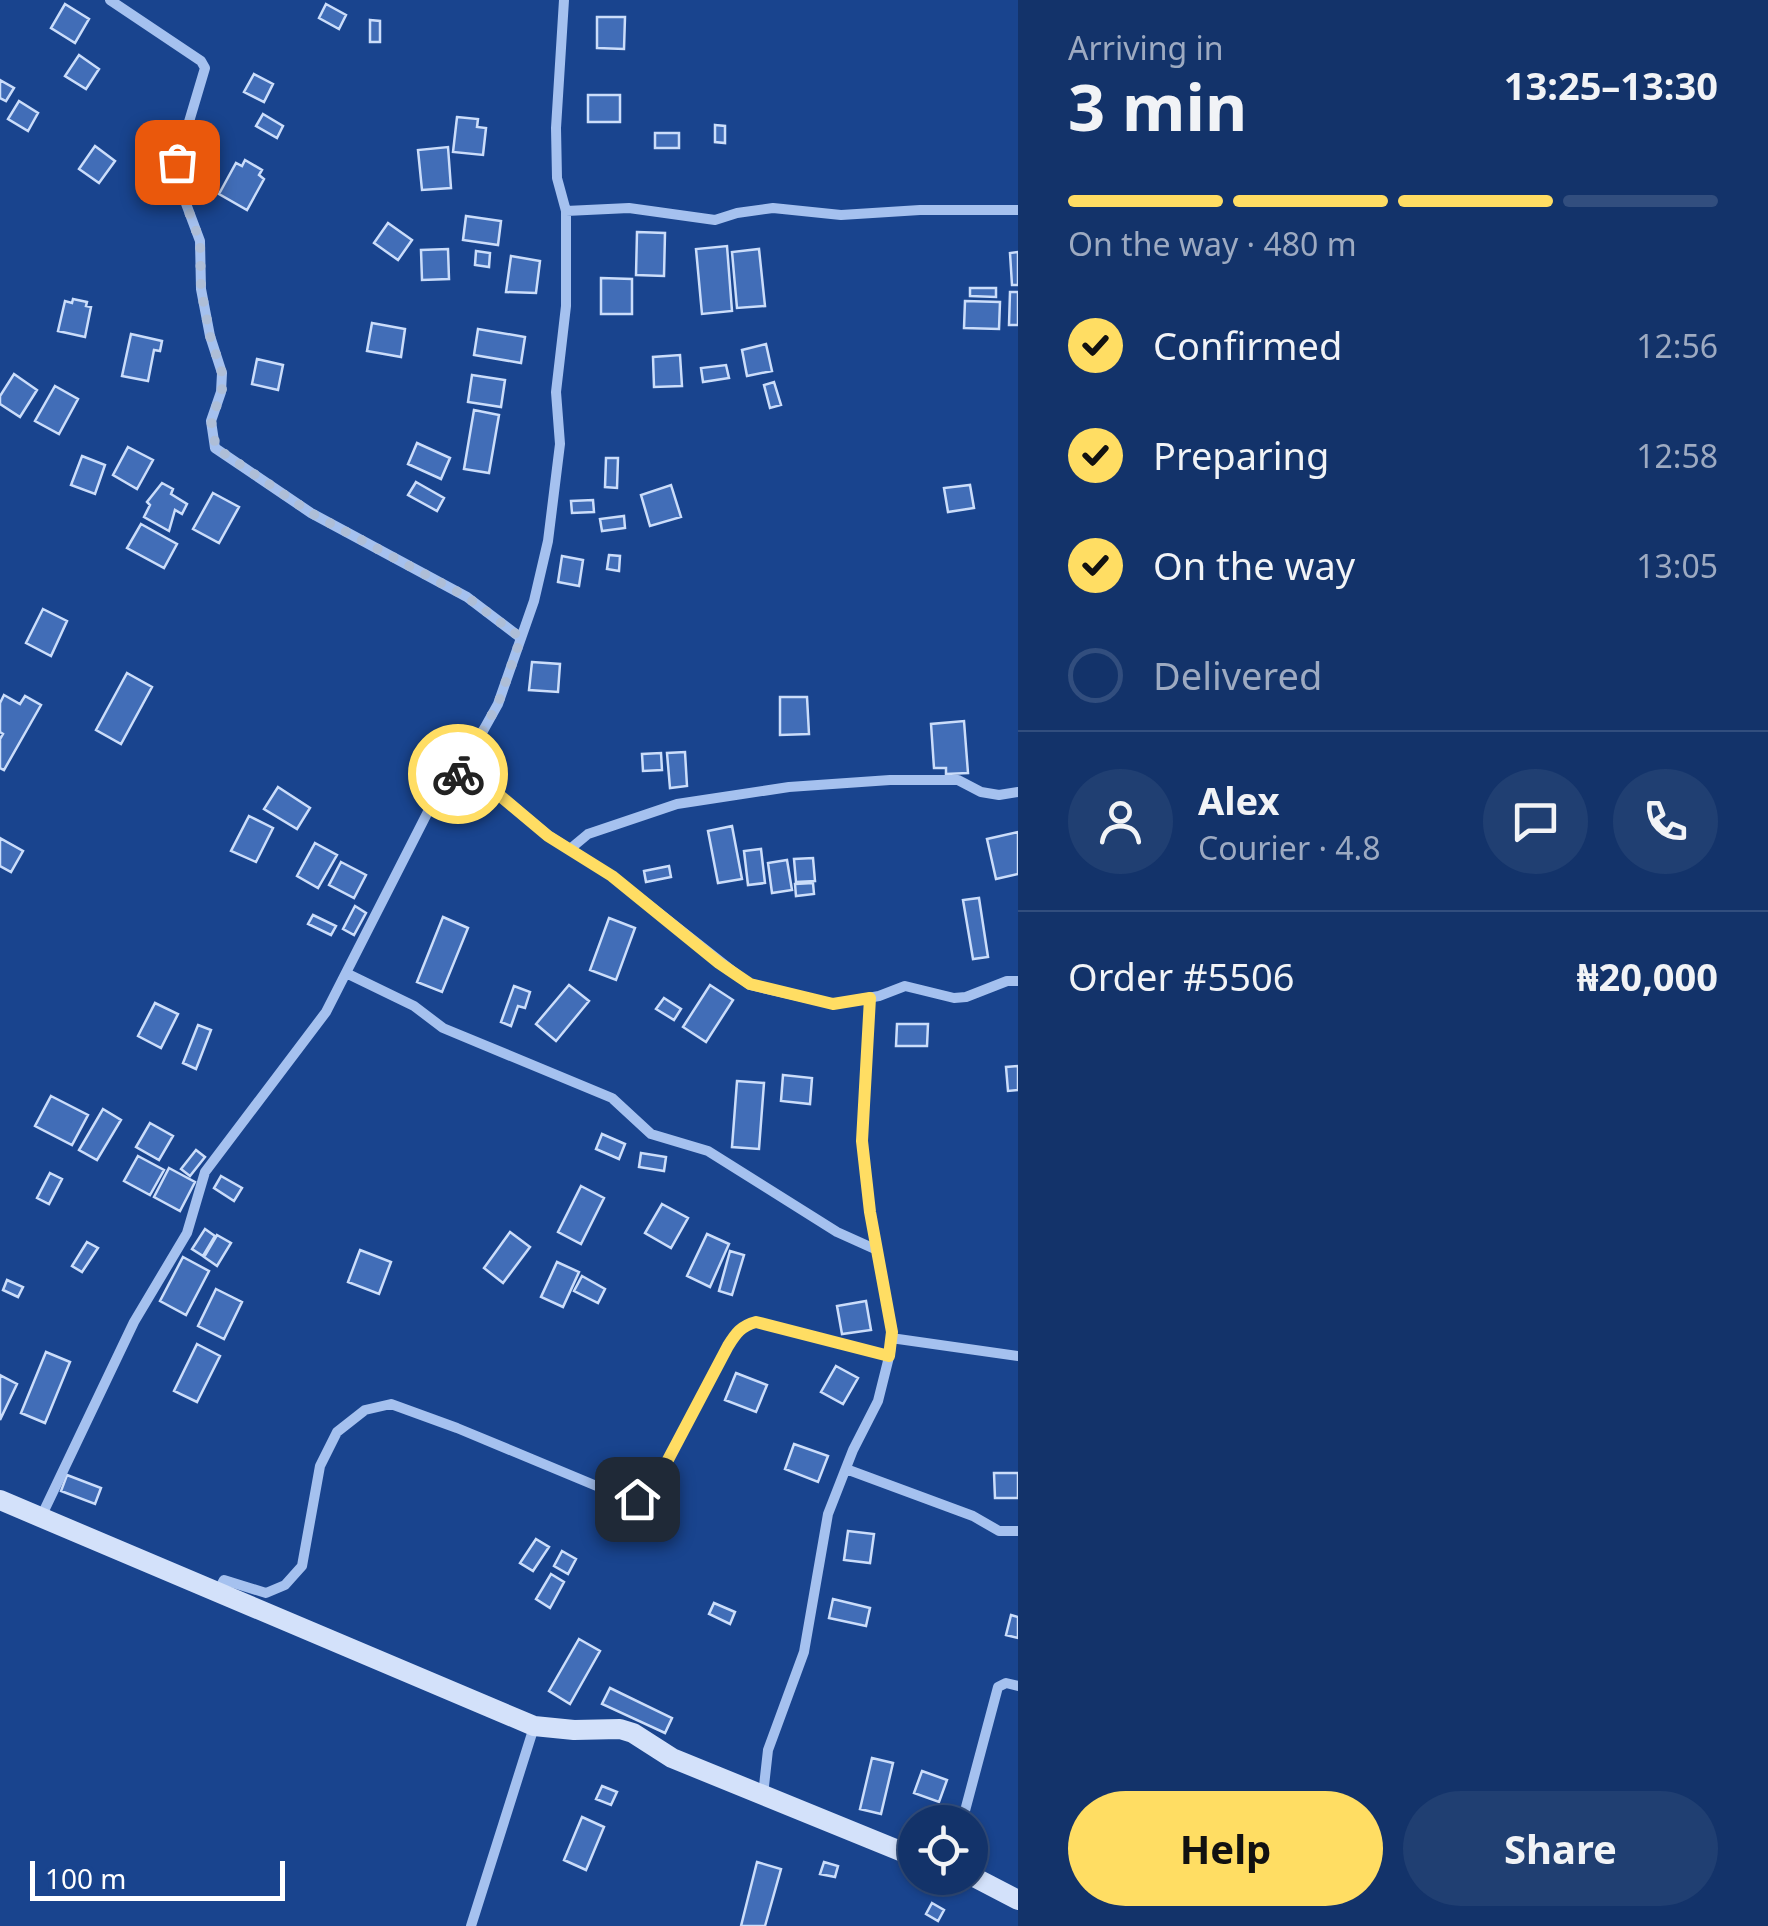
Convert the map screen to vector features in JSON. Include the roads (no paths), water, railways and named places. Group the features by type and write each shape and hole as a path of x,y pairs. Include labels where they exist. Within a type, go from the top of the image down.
{"street":[{"path":"110,0 206,68 177,162 179,186 200,241 201,289 222,373 222,392 211,420 216,448 311,513 467,597 521,638"},
{"path":"454,780 498,704 534,601 548,541 560,444 556,392 566,306 566,211 557,178 556,145 564,0"},
{"path":"566,211 628,208 715,220 737,212 773,208 841,214 1018,210"},
{"path":"41,1518 134,1322 186,1233 204,1172 326,1012 440,788 454,780 467,778 486,784 548,836 612,876 750,984 833,1004 870,998 905,986 954,998 966,997 1007,981 1018,981"},
{"path":"570,849 588,834 676,804 789,788 890,780 958,780 981,792 1018,792"},
{"path":"346,973 414,1006 443,1028 612,1098 651,1134 708,1151 836,1232 877,1250"},
{"path":"763,1795 768,1750 804,1652 828,1514 878,1401 892,1338 862,1141 870,998"},
{"path":"217,1592 224,1580 266,1593 285,1585 302,1566 320,1466 337,1432 364,1410 391,1404 623,1497 637,1499 651,1492 737,1330 756,1322 889,1356"},
{"path":"892,1338 1018,1356"},
{"path":"846,1468 973,1516 999,1531 1018,1531"},
{"path":"0,1500 534,1726 620,1729 633,1733 672,1758 898,1851"},
{"path":"967,1805 998,1687 1018,1686"},
{"path":"471,1926 534,1726"},
{"path":"988,1884 1018,1900"}]}
